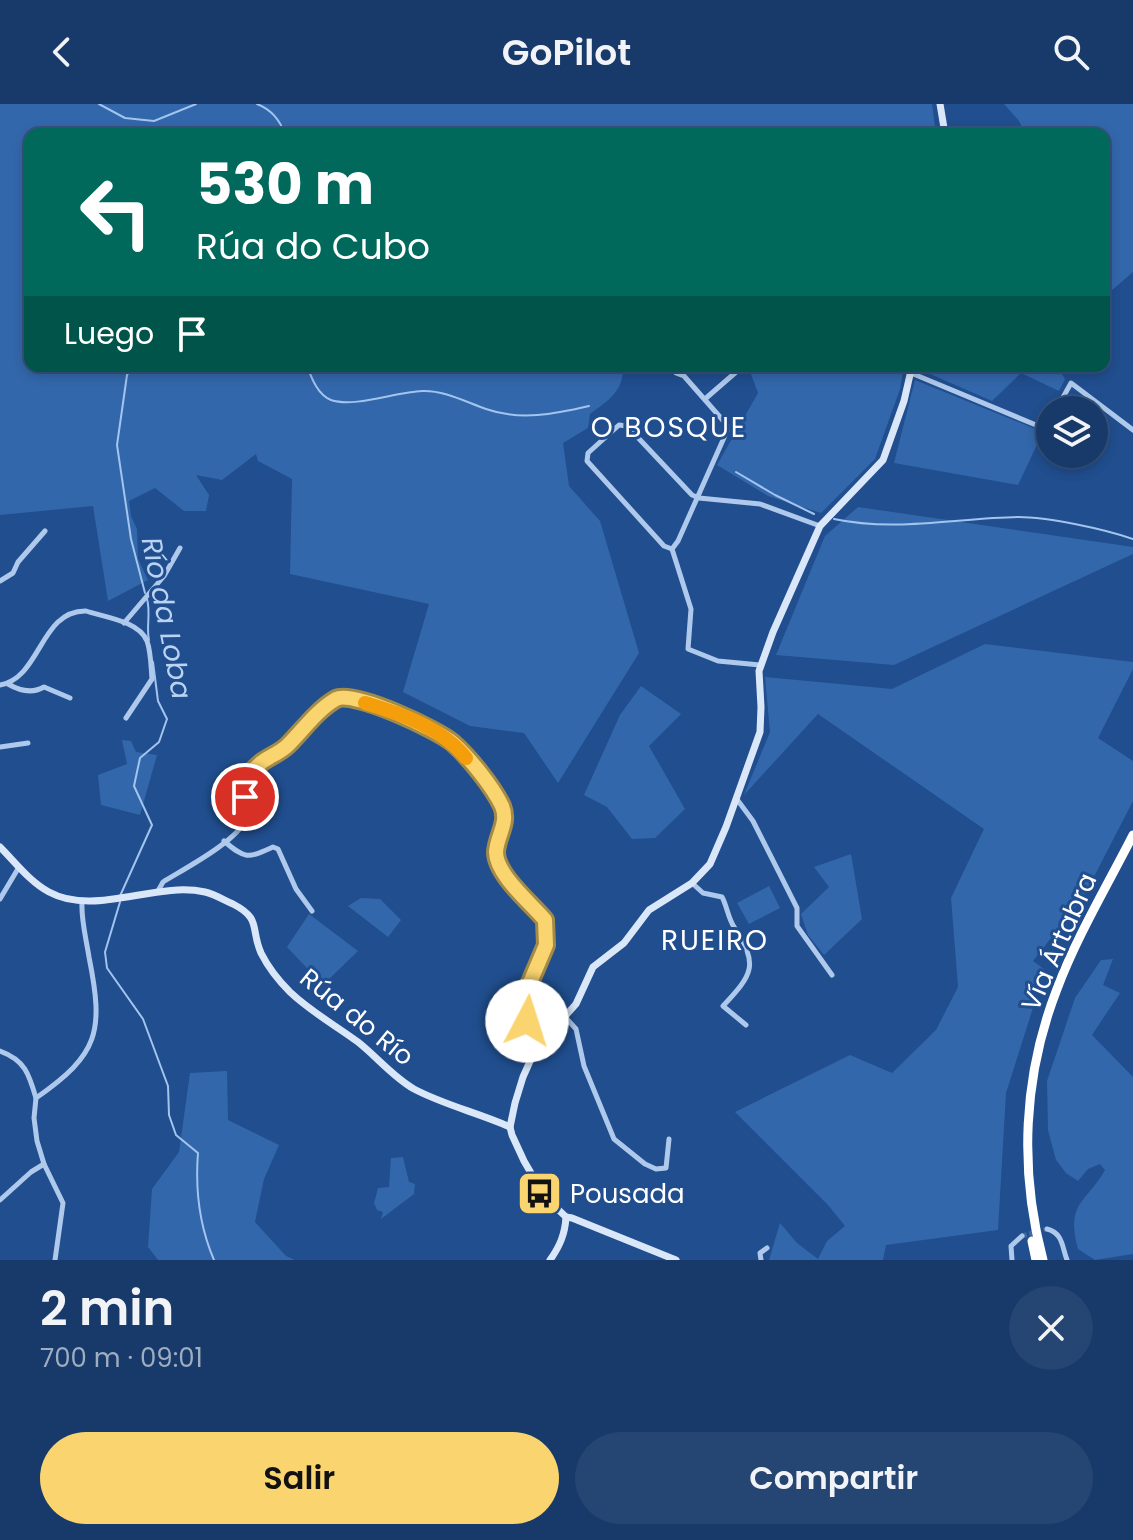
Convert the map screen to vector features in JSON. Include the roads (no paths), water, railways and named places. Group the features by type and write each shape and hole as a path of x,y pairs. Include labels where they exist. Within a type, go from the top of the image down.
{"highway":[{"name":"Vía Ártabra","path":"1043,1260 1030,1194 1027,1136 1029,1099 1040,1039 1067,965 1133,835"},
{"path":"1030,1194 1031,1236 1036,1260"}],"street":[{"path":"940,104 944,128"},
{"path":"705,399 736,372"},
{"path":"676,1260 566,1217 545,1197 514,1143 510,1127 519,1090 535,1050 576,1004 593,967 624,943 656,904 692,883 710,864 760,732 760,665 820,526 883,460 911,372"},
{"path":"918,372 1002,412 1036,424"},
{"path":"676,373 684,376 727,425 699,498 672,549 691,609 688,649 718,661 760,665"},
{"path":"1064,396 1071,383 1088,396"},
{"path":"1108,411 1133,430"},
{"path":"672,549 664,546 589,465 588,453 619,425 627,426 692,495 760,504 820,526"},
{"path":"0,581 13,573 18,562 45,531"},
{"path":"124,623 164,576 180,548"},
{"path":"4,684 24,672 46,636 67,617 78,611 86,611 124,623 143,634 148,644 152,679 126,718"},
{"path":"4,684 36,692 44,687 70,698"},
{"path":"158,891 163,882 224,841 245,821 245,779 263,761 286,748 313,718 338,698 348,698 386,710 439,733 455,745 492,788 503,807 506,820 496,856 520,895 545,920 546,945 526,992 527,1021 535,1050"},
{"path":"0,747 28,743"},
{"path":"736,798 753,821 797,908 797,926 832,975"},
{"path":"224,841 240,855 246,856 273,847 278,849 296,889 312,911"},
{"name":"Rúa do Río","path":"0,847 49,892 63,898 82,902 158,891 206,892 250,915 256,925 260,950 273,972 290,992 326,1022 358,1042 413,1088 510,1127"},
{"path":"0,899 20,866"},
{"path":"692,883 703,893 722,897 733,926 748,948 750,957 745,983 723,1006 746,1025"},
{"path":"36,1098 79,1063 95,1034 93,975 82,902"},
{"path":"566,1018 576,1029 584,1066 614,1139 656,1169 666,1168 669,1139"},
{"path":"0,1051 11,1055 27,1068 36,1098 34,1118 44,1164 63,1203 55,1260"},
{"path":"0,1200 44,1164"},
{"path":"550,1260 560,1246 566,1217"},
{"path":"1047,1229 1053,1230 1061,1238 1067,1260"},
{"path":"1012,1260 1011,1246 1022,1236"},
{"path":"761,1260 760,1253 767,1248"}],"waterway":[{"name":"Río da Loba","path":"99,104 125,118 154,121 196,104"},
{"name":"Río da Loba","path":"257,104 274,116 282,128"},
{"name":"Río da Loba","path":"129,372 117,445 131,539 145,593"},
{"path":"310,372 322,394 340,402 430,391 512,415 550,414 589,406"},
{"path":"736,472 814,514"},
{"path":"834,519 903,524 1018,517 1076,524 1133,539"},
{"name":"Río da Loba","path":"147,599 149,640"},
{"name":"Río da Loba","path":"120,896 152,825 134,786 140,758 159,742 167,719 158,701 153,662"},
{"name":"Río da Loba","path":"120,902 105,952 107,968 143,1019 168,1086 169,1115 176,1135 198,1153 199,1208 214,1260"}],"tunnel":[{"path":"1022,1236 1047,1229"}],"place":[{"name":"Pousada","path":"539,1194"}],"district":[{"name":"O BOSQUE","path":"669,427"},
{"name":"RUEIRO","path":"715,940"}]}
